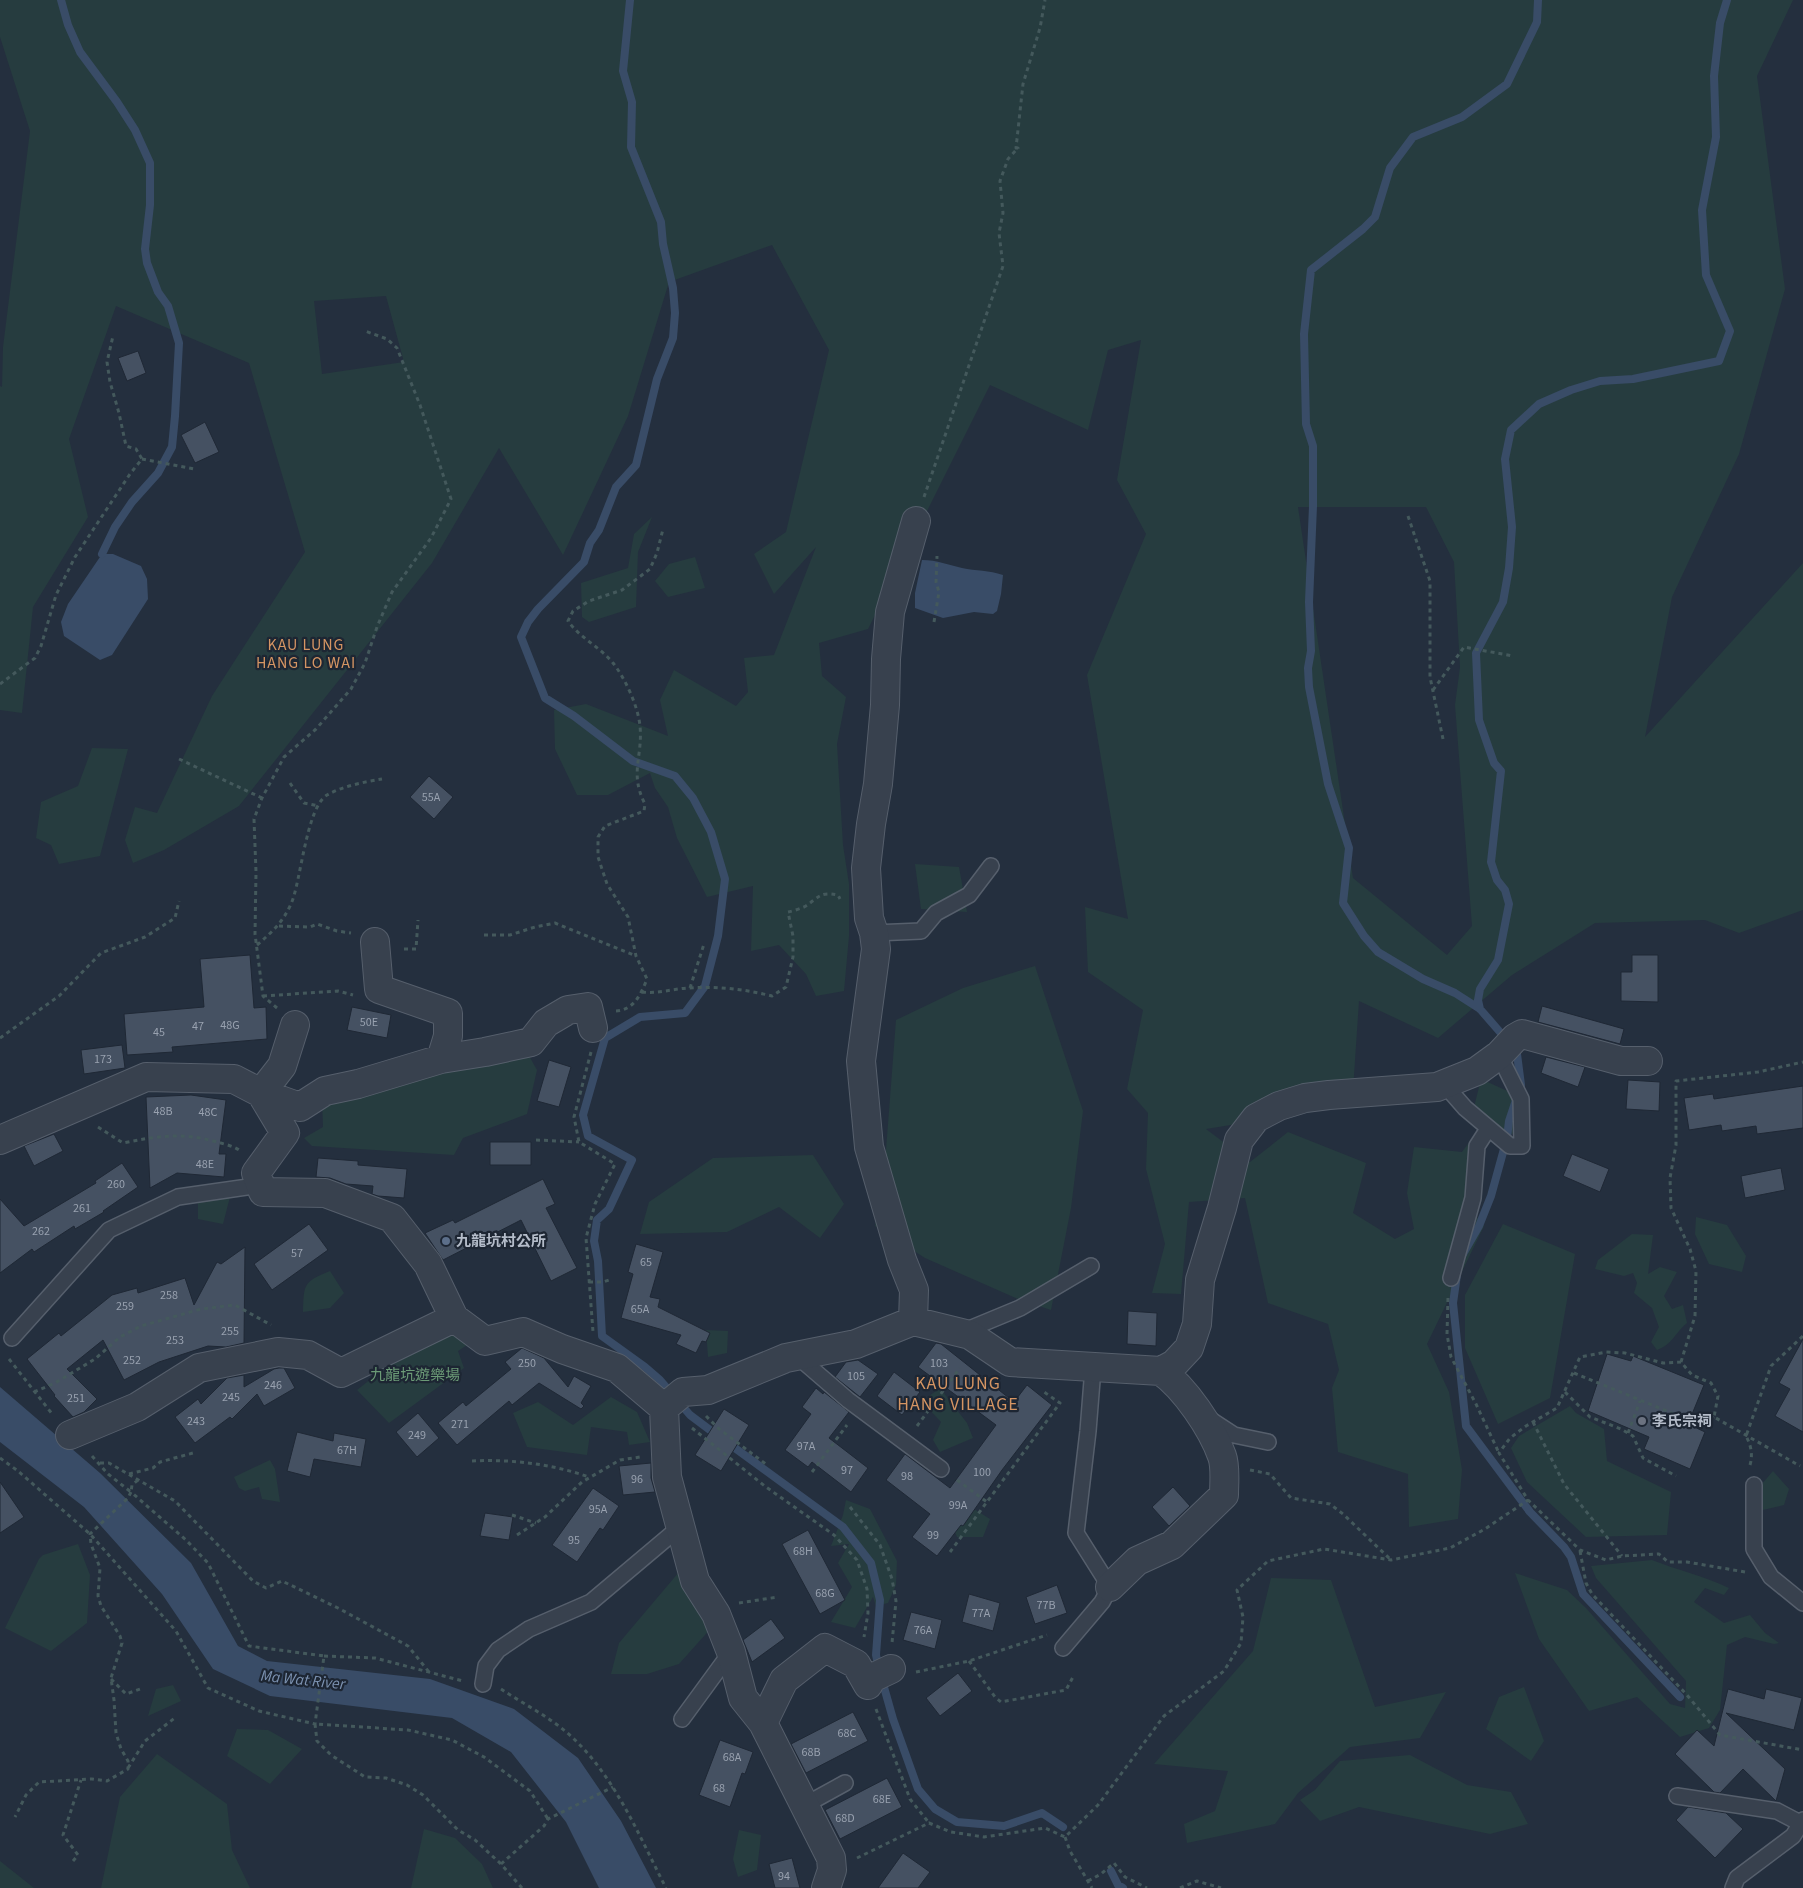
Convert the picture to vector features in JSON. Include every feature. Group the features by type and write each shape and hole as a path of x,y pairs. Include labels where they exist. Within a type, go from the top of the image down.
{"street":[{"path":"913,1321 914,1290 902,1260 869,1147 861,1061 876,949 871,925 866,868 878,784 890,612 916,521"},
{"path":"375,942 379,989 448,1013 448,1036 441,1059"},
{"path":"0,1140 146,1077 234,1079 261,1093 300,1107 326,1091 358,1084 441,1059 531,1042 546,1024 568,1010 588,1007 593,1028"},
{"path":"261,1093 282,1066 295,1025"},
{"path":"664,1408 682,1392 708,1390 786,1358 856,1344 913,1321 970,1335 1010,1362 1161,1371 1174,1364 1189,1348 1197,1324 1200,1280 1219,1218 1239,1140 1256,1118 1280,1106 1305,1098 1437,1087 1477,1071 1499,1055 1515,1038 1522,1034 1621,1061 1648,1062"},
{"path":"261,1093 285,1133 258,1179 263,1192 326,1193 392,1218 428,1264 454,1318 485,1340 523,1332 562,1349 617,1368 664,1408 666,1478 695,1581 716,1614 731,1652 743,1698 763,1723 831,1858 829,1879"},
{"path":"70,1436 137,1407 199,1368 278,1352 308,1355 341,1373 454,1318"},
{"path":"1110,1587 1137,1561 1172,1545 1224,1495 1223,1457 1200,1413 1170,1378 1161,1371"},
{"path":"763,1723 784,1680 825,1648 862,1675 872,1678 891,1669"}],"lane":[{"path":"871,925 921,931 936,912 969,895 991,866"},
{"path":"1444,1084 1464,1108 1488,1129 1510,1146 1522,1146 1521,1099 1499,1055"},
{"path":"1452,1278 1473,1198 1477,1146 1488,1129"},
{"path":"12,1338 109,1230 178,1197 258,1179"},
{"path":"960,1333 1020,1308 1091,1266"},
{"path":"798,1356 859,1409 941,1469"},
{"path":"1063,1648 1102,1602 1110,1587 1076,1533 1093,1368"},
{"path":"1200,1413 1234,1435 1268,1442"},
{"path":"1754,1485 1754,1549 1771,1577 1803,1603"},
{"path":"483,1684 486,1666 498,1650 529,1629 592,1602 680,1527"},
{"path":"682,1719 731,1652"},
{"path":"805,1806 845,1783"},
{"path":"1677,1796 1777,1811 1801,1822 1793,1836 1737,1878 1732,1888"}],"path":[{"path":"916,521 1003,266 999,232 1003,212 1000,181 1008,159 1018,148 1016,148 1023,84 1040,28 1045,0"},
{"path":"295,1025 263,996 257,945 254,820 262,798 284,757 316,729 351,689 365,663 377,627 392,592 431,538 451,499 420,405 397,348 387,340 365,331"},
{"path":"113,336 107,362 126,446 136,449 142,459 194,470"},
{"path":"0,684 35,658 41,646 56,595 75,557 142,459"},
{"path":"1408,516 1430,581 1430,677 1443,739"},
{"path":"579,1142 574,1117 593,1041 593,1028 613,1011 624,1010 638,999 647,979 636,956 628,917 607,884 598,857 598,837 605,826 644,811 645,804 636,780 640,725 628,689 613,663 574,629 568,621 573,611 589,602 622,590 650,569 657,553 663,529"},
{"path":"934,622 939,592 936,582 937,556"},
{"path":"1433,690 1464,647 1513,656"},
{"path":"179,759 262,798"},
{"path":"257,945 279,926 292,902 301,858 319,806 325,796 364,781 382,779"},
{"path":"290,783 304,803 319,806"},
{"path":"642,992 654,994 673,989 714,987 751,991 772,996 786,987 793,957 793,936 788,912 803,907 818,896 827,893 838,895 844,910 871,925"},
{"path":"0,1038 59,996 101,953 145,937 175,918 178,900"},
{"path":"404,956 404,949 416,949 418,920"},
{"path":"279,926 310,927 317,924 337,931 369,936 375,942"},
{"path":"484,935 510,935 535,927 556,924 636,956"},
{"path":"690,988 704,944"},
{"path":"263,996 338,991 358,996 367,995 379,989"},
{"path":"1681,1362 1695,1316 1696,1271 1690,1249 1671,1208 1670,1178 1676,1145 1676,1081 1758,1072 1803,1062"},
{"path":"78,1106 85,1119 123,1143 177,1135 194,1136 238,1149 258,1179"},
{"path":"536,1140 579,1142 615,1164 595,1204 586,1238 591,1282 594,1360"},
{"path":"1452,1278 1448,1300 1447,1334 1451,1357 1499,1453 1526,1501 1580,1550 1606,1560 1622,1556 1659,1554 1668,1562 1687,1562 1752,1574"},
{"path":"591,1282 608,1280"},
{"path":"34,1392 55,1383 87,1364 120,1337 140,1326 201,1309 235,1305 274,1327"},
{"path":"1499,1453 1510,1438 1557,1408 1566,1392 1580,1357 1606,1352 1625,1353 1663,1363 1681,1362"},
{"path":"950,1552 1060,1403 1022,1376 1010,1362"},
{"path":"1574,1373 1701,1425 1714,1416 1718,1396 1711,1382 1692,1375 1681,1362"},
{"path":"905,1442 960,1368"},
{"path":"1566,1392 1590,1417 1634,1436 1643,1458 1676,1476"},
{"path":"1628,1433 1640,1401"},
{"path":"664,1408 702,1434 766,1487 834,1536 857,1560 867,1589 868,1613 861,1651 862,1675 910,1799 929,1823 951,1832 984,1837 1045,1828 1065,1837 1070,1851 1092,1888"},
{"path":"812,1472 859,1409"},
{"path":"1714,1416 1800,1466"},
{"path":"1533,1422 1564,1484 1622,1556"},
{"path":"128,1474 152,1468 160,1462 193,1453"},
{"path":"517,1535 536,1524 582,1482 620,1460 666,1454"},
{"path":"1223,1457 1244,1469 1270,1474 1291,1498 1330,1504 1391,1560"},
{"path":"0,1458 92,1532 176,1631 208,1688 259,1711 315,1724 408,1730 452,1740 484,1757 530,1791 548,1819"},
{"path":"472,1461 527,1462 574,1472 590,1478"},
{"path":"100,1463 109,1463 175,1501 253,1581 266,1588 282,1581 338,1608 408,1646 430,1672"},
{"path":"941,1469 946,1477 954,1477 987,1502"},
{"path":"128,1769 128,1761 121,1749 116,1733 111,1678 122,1643 120,1636 101,1606 98,1596 100,1568 92,1544 92,1532 128,1498 131,1492 186,1540 208,1563 248,1646 324,1656 375,1658 501,1688 565,1731 590,1757 613,1787 666,1888"},
{"path":"1065,1837 1098,1806 1164,1716 1224,1671 1241,1643 1243,1617 1237,1590 1268,1561 1324,1549 1391,1560 1450,1548 1485,1530 1526,1501"},
{"path":"850,1507 880,1546 892,1580 896,1601 891,1669 900,1675 969,1661 1049,1634"},
{"path":"512,1515 536,1524"},
{"path":"1580,1550 1586,1583 1592,1594 1687,1695 1720,1735 1803,1750"},
{"path":"716,1614 735,1604 778,1597"},
{"path":"324,1656 315,1724 317,1741 330,1755 365,1778 386,1778 407,1784 423,1796 458,1830 475,1840 501,1864 522,1888"},
{"path":"969,1661 995,1697 1001,1702 1066,1690 1074,1675"},
{"path":"111,1678 126,1694 144,1688"},
{"path":"15,1817 26,1795 39,1782 92,1779 107,1781 128,1769 145,1741 176,1718"},
{"path":"73,1861 78,1855 63,1835 80,1780"},
{"path":"501,1864 544,1826 548,1819 613,1787"},
{"path":"829,1879 929,1823"},
{"path":"1088,1881 1101,1874 1114,1863 1125,1877 1147,1888"},
{"path":"1180,1888 1197,1882 1221,1888"}],"green space":[{"path":"0,0 1793,0 1757,76 1785,289 1739,454 1672,597 1645,737 1803,563 1803,910 1739,933 1705,920 1595,923 1512,975 1438,1038 1359,1001 1352,1105 1206,1129 1250,1162 1288,1132 1366,1163 1353,1213 1395,1239 1414,1229 1407,1193 1414,1147 1462,1152 1481,1126 1473,1111 1481,1079 1525,1099 1524,1132 1487,1138 1471,1168 1464,1200 1484,1226 1427,1344 1449,1392 1462,1470 1458,1519 1409,1527 1408,1474 1338,1452 1332,1388 1339,1370 1328,1324 1268,1303 1245,1198 1189,1202 1181,1294 1152,1293 1165,1244 1146,1169 1148,1113 1127,1089 1143,1010 1088,972 1085,907 1128,919 1087,675 1146,534 1117,480 1141,340 1108,350 1088,430 990,385 868,629 819,643 822,676 846,697 837,744 843,845 849,884 849,936 844,991 816,996 806,974 779,945 751,951 753,886 707,897 677,838 668,807 655,788 650,773 608,795 577,795 555,749 554,710 586,704 668,736 660,700 674,670 736,706 748,692 744,658 774,655 816,547 774,594 754,554 786,532 829,350 772,245 669,282 628,416 563,555 499,448 432,563 239,806 164,850 133,863 125,840 135,807 157,813 212,696 305,552 249,363 116,306 69,439 88,517 33,607 22,713 0,710 0,386 2,387 3,347 30,131 0,37","holes":["386,296 404,362 322,374 314,301","1298,507 1426,507 1454,562 1460,667 1455,705 1472,926 1447,955 1353,878"]},
{"path":"652,517 638,552 636,607 589,622 582,617 581,583 628,568 634,534"},
{"path":"695,557 705,588 668,597 655,581 669,564"},
{"path":"92,748 128,749 100,856 59,864 51,845 36,838 41,802 78,786"},
{"path":"915,864 959,867 967,912 921,909"},
{"path":"1035,966 1083,1111 1071,1208 1051,1310 1018,1299 925,1258 875,1226 886,1150 896,1020 963,988"},
{"path":"528,1054 537,1070 527,1114 463,1138 454,1155 312,1146 304,1138 323,1127 322,1100"},
{"path":"813,1155 844,1204 820,1238 779,1207 727,1232 640,1234 649,1202 713,1158"},
{"path":"230,1197 223,1224 198,1219 198,1203 205,1200"},
{"path":"1696,1217 1727,1225 1746,1256 1742,1272 1709,1264 1695,1234"},
{"path":"1503,1224 1575,1254 1550,1398 1498,1424 1465,1348 1465,1295"},
{"path":"1632,1234 1653,1235 1648,1274 1660,1267 1677,1272 1664,1296 1672,1309 1683,1305 1687,1323 1670,1342 1657,1350 1651,1342 1659,1327 1652,1308 1634,1293 1637,1283 1633,1273 1624,1276 1595,1269 1598,1260"},
{"path":"330,1271 344,1293 330,1308 303,1312 304,1295 307,1285 310,1281"},
{"name":"九龍坑遊樂場","path":"465,1328 473,1341 458,1351 464,1368 389,1423 357,1390 405,1352"},
{"path":"706,1330 728,1331 727,1353 708,1357"},
{"path":"940,1388 967,1423 973,1438 940,1452 933,1440 941,1422 926,1406 925,1399"},
{"path":"611,1397 637,1412 650,1442 629,1445 627,1432 591,1427 587,1455 527,1447 513,1413 538,1402 573,1425"},
{"path":"1570,1406 1576,1413 1604,1429 1607,1461 1671,1492 1667,1535 1586,1537 1527,1482 1511,1448 1519,1436"},
{"path":"270,1460 275,1469 280,1502 262,1499 259,1487 245,1491 239,1488 234,1477"},
{"path":"1773,1471 1789,1489 1784,1505 1763,1510 1761,1485"},
{"path":"846,1500 870,1509 897,1561 896,1585 888,1603 876,1606 873,1597 855,1628 831,1622 852,1587 838,1563 849,1544 831,1546 843,1515"},
{"path":"966,1504 990,1519 983,1537 957,1537 953,1527"},
{"path":"78,1544 90,1575 87,1623 51,1651 5,1628 39,1559 43,1555"},
{"path":"1652,1560 1729,1588 1724,1595 1705,1588 1694,1602 1724,1623 1750,1615 1765,1633 1779,1643 1774,1644 1745,1637 1727,1645 1720,1710 1709,1728 1680,1737 1637,1697 1589,1711 1539,1639 1515,1573 1567,1590 1586,1608 1670,1704 1685,1708 1686,1681 1596,1578 1591,1566"},
{"path":"679,1572 713,1626 679,1664 647,1674 611,1674 619,1643"},
{"path":"1271,1578 1331,1580 1375,1707 1446,1692 1420,1738 1350,1747 1298,1793 1275,1824 1187,1843 1184,1824 1215,1811 1228,1771 1154,1764 1253,1651"},
{"path":"173,1685 181,1701 148,1716 156,1689"},
{"path":"1524,1687 1544,1741 1531,1761 1486,1729 1499,1697"},
{"path":"237,1729 268,1730 302,1749 270,1784 227,1756"},
{"path":"157,1754 227,1804 232,1850 250,1888 101,1888 120,1797"},
{"path":"1410,1755 1467,1785 1511,1792 1528,1824 1490,1834 1359,1807 1320,1821 1300,1800 1315,1790 1340,1761"},
{"path":"424,1829 455,1838 482,1864 493,1888 411,1888"},
{"path":"739,1830 761,1835 757,1870 738,1877 733,1859"},
{"path":"0,1861 34,1888 0,1888"}],"water":[{"path":"102,554 113,554 141,566 147,579 148,599 112,655 100,660 64,636 61,622 68,604"},
{"path":"922,560 1003,575 997,611 993,614 974,612 943,618 915,608 915,593"},
{"name":"Ma Wat River","path":"0,1387 100,1473 191,1563 238,1646 267,1661 430,1679 514,1709 578,1758 621,1821 656,1888 599,1888 566,1822 511,1752 452,1718 270,1696 213,1669 162,1594 84,1507 0,1442"}],"building":[{"path":"138,351 146,373 127,381 118,358"},
{"path":"205,422 219,452 195,463 181,435"},
{"path":"429,776 453,797 434,819 410,797"},
{"path":"250,955 254,1008 266,1007 267,1039 172,1047 173,1052 127,1055 124,1014 204,1007 200,959"},
{"path":"1632,955 1658,955 1658,1002 1621,1001 1621,972 1632,972"},
{"path":"1542,1006 1624,1029 1620,1044 1538,1022"},
{"path":"352,1007 391,1015 387,1038 347,1030"},
{"path":"122,1045 125,1068 84,1074 81,1050"},
{"path":"1546,1057 1585,1067 1578,1087 1541,1073"},
{"path":"549,1060 571,1067 559,1107 537,1101"},
{"path":"1628,1080 1660,1082 1659,1111 1626,1109"},
{"path":"1803,1086 1803,1128 1757,1134 1756,1126 1722,1131 1721,1125 1689,1130 1684,1098 1713,1094 1714,1099"},
{"path":"191,1095 226,1100 219,1154 226,1154 224,1177 177,1173 150,1188 146,1097"},
{"path":"54,1134 63,1151 34,1166 24,1146"},
{"path":"490,1142 531,1142 531,1165 490,1165"},
{"path":"1572,1154 1609,1169 1600,1192 1563,1176"},
{"path":"318,1158 358,1161 358,1165 407,1169 404,1198 372,1194 373,1186 346,1184 330,1178 316,1177"},
{"path":"122,1163 138,1187 104,1212 75,1229 74,1226 34,1252 32,1249 0,1273 0,1199 24,1226 96,1183 95,1181"},
{"path":"1781,1168 1785,1190 1745,1198 1741,1176"},
{"path":"543,1179 555,1204 546,1208 577,1268 551,1281 521,1220 443,1260 425,1233 453,1220 455,1223"},
{"path":"309,1224 328,1250 272,1290 254,1264"},
{"path":"636,1244 663,1252 650,1297 660,1299 658,1307 710,1333 706,1342 702,1341 696,1353 676,1344 681,1335 621,1318 633,1274 628,1272"},
{"path":"245,1247 244,1343 226,1347 208,1346 159,1362 124,1380 103,1340 67,1369 97,1399 84,1412 73,1417 54,1396 27,1359 59,1333 61,1336 112,1295 137,1288 138,1293 185,1278 194,1305 217,1262 221,1264"},
{"path":"1128,1311 1157,1313 1156,1346 1127,1344"},
{"path":"1803,1339 1803,1432 1775,1416 1790,1389 1779,1383"},
{"path":"936,1343 941,1344 1014,1402 1027,1385 1052,1405 1002,1470 963,1526 961,1525 937,1556 912,1537 930,1514 886,1480 905,1454 950,1488 996,1425 918,1367"},
{"path":"522,1348 544,1358 568,1387 574,1376 591,1386 581,1403 584,1406 581,1409 539,1383 512,1405 509,1401 457,1445 438,1423 463,1402 466,1406 511,1369 505,1362"},
{"path":"1607,1354 1631,1361 1633,1356 1704,1385 1688,1424 1705,1432 1690,1469 1644,1449 1649,1437 1588,1411"},
{"path":"858,1360 878,1374 860,1397 835,1377 846,1362"},
{"path":"284,1368 295,1388 264,1406 257,1394 232,1419 230,1417 195,1443 175,1417 198,1399 201,1404 227,1378 244,1375 244,1387 274,1369"},
{"path":"894,1372 920,1392 902,1415 877,1396"},
{"path":"816,1388 849,1412 829,1438 868,1468 851,1492 812,1462 808,1467 785,1450 811,1414 802,1407"},
{"path":"724,1409 749,1425 721,1471 695,1455"},
{"path":"418,1413 439,1438 417,1457 396,1432"},
{"path":"297,1432 333,1441 334,1433 366,1439 361,1467 314,1459 310,1477 287,1471"},
{"path":"651,1463 651,1478 655,1492 623,1495 619,1466"},
{"path":"0,1482 24,1517 0,1533"},
{"path":"1173,1487 1190,1506 1169,1526 1152,1507"},
{"path":"593,1488 619,1506 603,1530 600,1528 577,1562 552,1545"},
{"path":"485,1513 513,1517 509,1540 480,1536"},
{"path":"808,1530 845,1600 820,1614 782,1544"},
{"path":"1057,1585 1067,1613 1035,1624 1026,1597"},
{"path":"969,1594 1000,1603 993,1631 962,1622"},
{"path":"911,1612 942,1620 935,1649 903,1640"},
{"path":"771,1619 785,1638 752,1662 743,1640"},
{"path":"958,1673 972,1691 940,1716 926,1698"},
{"path":"1728,1689 1764,1699 1766,1689 1802,1698 1794,1730 1726,1713 1785,1769 1776,1801 1743,1769 1720,1793 1714,1792 1675,1754 1697,1730 1714,1746"},
{"path":"853,1712 868,1741 806,1773 791,1744"},
{"path":"720,1740 753,1752 745,1774 742,1773 730,1807 699,1795"},
{"path":"887,1778 902,1807 840,1839 825,1810"},
{"path":"1688,1807 1726,1813 1743,1829 1715,1858 1676,1820"},
{"path":"903,1853 930,1872 918,1888 878,1888"},
{"path":"792,1858 800,1888 775,1888 769,1864"}],"waterway":[{"path":"61,0 68,25 80,52 135,130 150,163 150,205 145,249 147,263 158,292 168,306 179,343 172,447 158,473 132,502 115,527 102,554"},
{"path":"630,0 623,71 632,102 631,147 661,222 663,244 673,288 675,313 673,338 657,379 636,465 616,487 599,530 590,543 584,562 538,609 528,622 521,637 545,698 574,716 633,761 675,776 693,798 711,832 725,879 718,936 705,986 685,1013 640,1017 605,1038 583,1115 588,1136 632,1160 609,1209 597,1220 594,1241 598,1261 602,1336 645,1367 660,1380 690,1415 718,1436"},
{"path":"1506,1039 1480,1009 1455,993 1423,979 1378,952 1364,936 1343,903 1349,848 1328,784 1309,687 1313,446 1306,424 1304,334 1311,270 1363,229 1375,217 1390,168 1413,137 1462,117 1507,84 1537,22 1538,0"},
{"path":"1480,1009 1478,1000 1480,989 1498,960 1509,904 1505,890 1497,880 1491,862 1501,771 1494,763 1479,720 1476,653 1503,602 1509,568 1512,527 1505,459 1511,430 1539,404 1571,390 1600,381 1633,379 1719,361 1730,331 1706,275 1702,210 1716,137 1714,76 1720,23 1727,0"},
{"path":"1463,1254 1479,1226 1491,1196 1507,1138 1509,1121 1521,1085 1517,1054 1513,1048"},
{"path":"1457,1275 1453,1303 1466,1426 1530,1512 1564,1547 1571,1557 1583,1594 1680,1697"},
{"path":"728,1443 843,1527 871,1563 880,1600 876,1655 879,1669"},
{"path":"882,1680 893,1719 918,1789 935,1809 957,1822 1004,1826 1042,1813 1063,1827"},
{"path":"1111,1871 1118,1885 1123,1888"}],"place":[{"name":"九龍坑村公所","path":"446,1241"},
{"name":"李氏宗祠","path":"1642,1421"}],"district":[{"name":"KAU LUNG HANG LO WAI","path":"306,653"},
{"name":"KAU LUNG HANG VILLAGE","path":"958,1394"}]}
